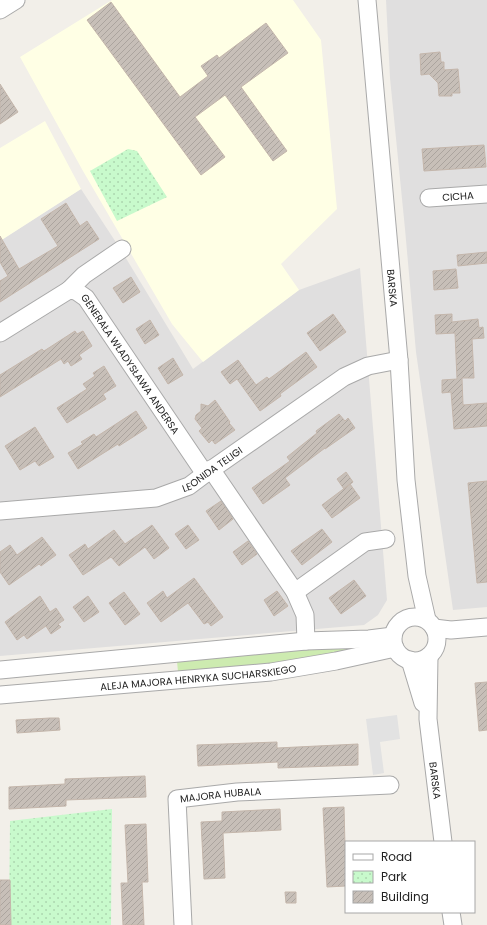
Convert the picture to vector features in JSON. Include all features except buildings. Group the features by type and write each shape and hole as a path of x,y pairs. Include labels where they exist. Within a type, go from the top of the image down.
{"street":[{"path":"0,10 16,0"},
{"name":"BARSKA","path":"367,0 399,360 406,480 417,576 430,624"},
{"name":"CICHA","path":"429,198 487,194"},
{"path":"69,290 84,275 122,249"},
{"name":"GENERAŁA WŁADYSŁAWA ANDERSA","path":"0,333 69,290 76,291 86,298 294,592 305,615 306,641"},
{"name":"LEONIDA TELIGI","path":"0,511 156,498 189,486 344,376 368,366 399,360"},
{"path":"294,592 365,542 386,539"},
{"name":"BARSKA","path":"408,619 417,576"},
{"path":"487,627 452,630 430,624 418,617 408,619 399,624 394,642 399,654 410,660 416,661 423,660 433,650 452,639 487,632"},
{"path":"430,624 437,638 433,650"},
{"path":"0,670 306,641 369,639 394,642"},
{"name":"ALEJA MAJORA HENRYKA SUCHARSKIEGO","path":"0,695 271,672 336,661 394,642"},
{"name":"BARSKA","path":"428,719 433,650"},
{"name":"BARSKA","path":"410,660 428,719 443,841"},
{"name":"MAJORA HUBALA","path":"183,925 177,800 237,792 390,785"},
{"path":"451,913 453,925"}],"shaded area":[{"path":"112,0 293,0 321,40 337,209 281,264 299,290 203,362 172,324 83,171 20,57"},
{"path":"386,0 487,0 487,607 453,610 416,352 390,78"},
{"path":"45,121 81,189 0,241 0,148"},
{"path":"81,189 121,250 193,369 299,290 360,268 387,600 378,615 364,625 0,656 0,241"},
{"path":"397,715 400,739 380,742 384,773 373,775 366,719"}],"green space":[{"path":"128,149 137,151 167,197 117,221 90,171"},
{"path":"356,645 365,651 284,664 178,672 177,661"},
{"path":"112,809 111,925 9,925 10,821"}]}
